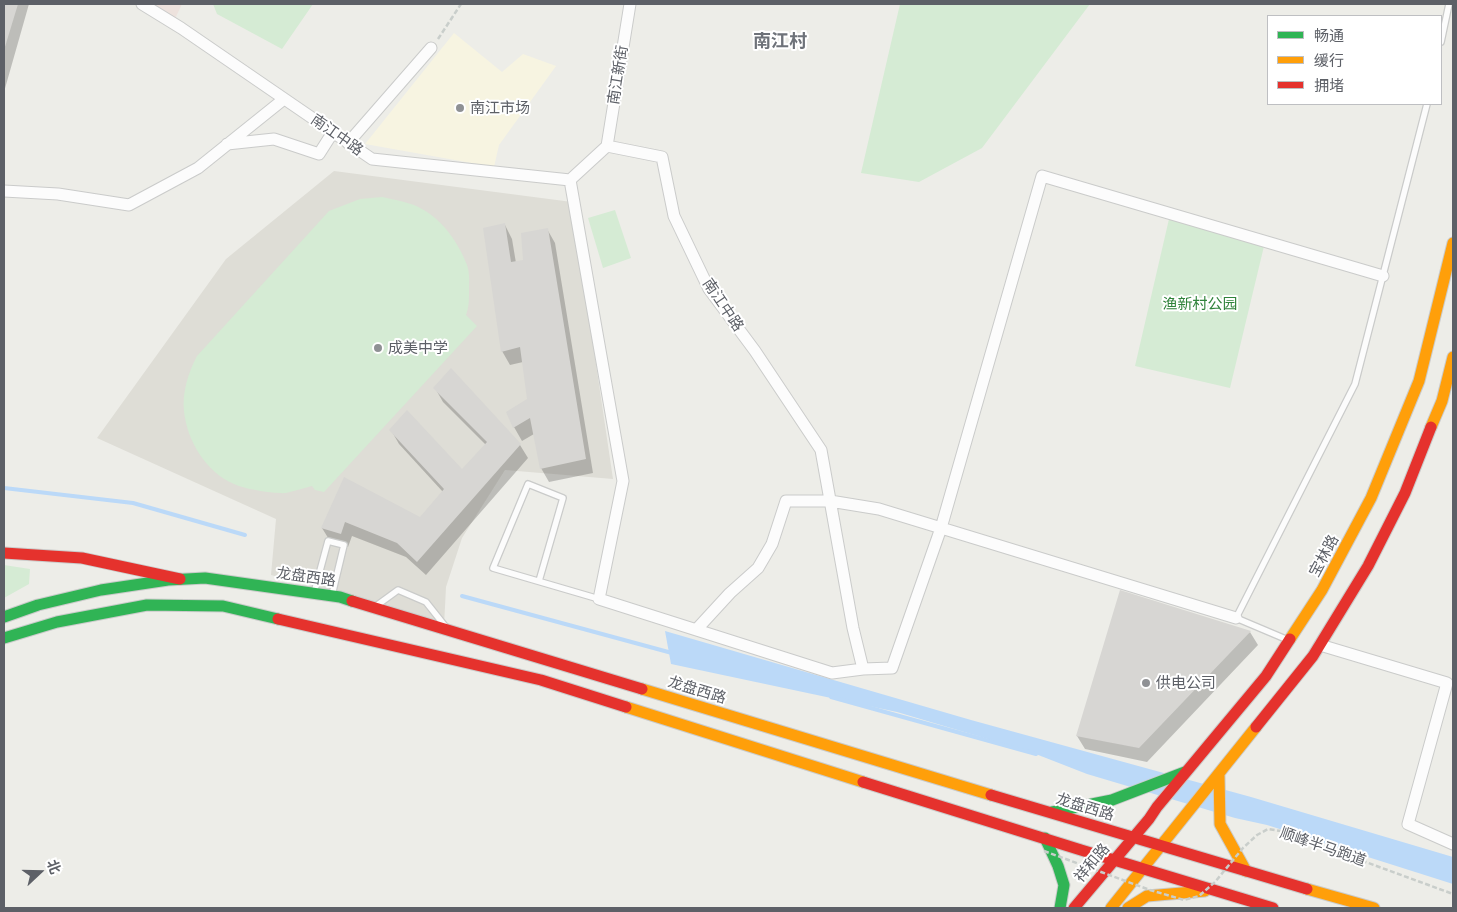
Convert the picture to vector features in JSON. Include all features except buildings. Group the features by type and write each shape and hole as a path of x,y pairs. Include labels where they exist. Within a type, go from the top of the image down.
{"main road":[{"name":"宝林路","path":"1133,837 1266,676 1322,590 1371,498 1419,381 1453,243"},
{"path":"1111,908 1190,811 1320,645 1368,566 1405,494 1442,401 1453,357"},
{"path":"4,553 82,558 180,579"},
{"name":"龙盘西路","path":"4,617 38,605 101,590 180,579 205,578 340,596 450,631 1374,908"},
{"path":"4,638 57,622 147,605 223,606 541,680 1114,860 1274,908"},
{"path":"1051,812 1117,799 1186,772"},
{"path":"1219,774 1220,824 1246,871"},
{"name":"祥和路","path":"1074,908 1133,837"},
{"path":"1045,838 1058,866 1064,885 1060,908"},
{"path":"1128,908 1147,896 1213,890"}],"street":[{"name":"南江中路","path":"142,4 181,28 372,159 570,180"},
{"name":"南江新街","path":"607,146 630,4"},
{"path":"348,143 431,48"},
{"path":"4,190 58,194 129,205 198,168 284,99"},
{"path":"227,144 274,139 319,154 333,132"},
{"name":"南江中路","path":"607,146 662,157 674,216 709,289 755,352 821,450 852,628 863,669"},
{"path":"607,146 570,180 623,481 599,599 832,673 892,668 941,528 1042,176 1383,276"},
{"path":"696,630 730,593 758,568 772,544 786,501 830,502 879,509 1236,618"},
{"path":"1320,645 1450,681 1408,824 1453,844"}],"lane":[{"path":"1442,37 1449,4"},
{"path":"1289,640 1236,618 1355,384 1427,105"},
{"path":"539,581 563,498 528,484 493,568 599,599"},
{"path":"314,593 328,541 344,545 332,595"},
{"path":"374,608 398,590 426,602 450,631"}],"path":[{"path":"431,48 461,4"},
{"name":"顺峰半马跑道","path":"1044,851 1150,890 1184,900 1199,896 1215,882 1257,835 1268,830 1281,831 1453,894"}],"shaded area":[{"path":"142,4 182,4 173,23"},
{"name":"南江市场","path":"454,33 502,72 523,54 556,66 499,145 494,167 365,144"},
{"name":"成美中学","path":"334,171 572,202 613,479 505,470 462,538 446,587 444,626 371,601 271,575 276,519 97,438 226,259"}],"green space":[{"path":"213,4 313,4 282,49 217,14"},
{"path":"900,4 1090,4 982,148 919,182 861,173"},
{"path":"382,197 422,209 437,219 449,233 460,249 468,268 469,301 466,315 477,326 324,492 315,490 312,486 286,493 267,492 239,486 224,479 207,464 200,454 189,433 186,422 184,411 185,390 188,376 197,356 329,211 360,199"},
{"path":"615,210 631,258 603,268 588,218"},
{"name":"渔新村公园","path":"1169,219 1265,242 1230,388 1135,366"},
{"path":"4,565 30,569 29,584 4,598"}],"water":[{"path":"665,631 971,720 1251,797 1453,857 1453,884 1267,825 1235,818 1087,774 1028,751 897,712 671,664"}],"waterway":[{"path":"4,488 133,503 245,535"},
{"path":"462,596 672,653"},
{"path":"831,697 1036,754"}],"traffic: fast":[{"path":"4,617 38,605 101,590 168,580 205,578 340,597 352,601"},
{"path":"4,638 57,622 147,605 223,606 278,619"},
{"path":"1052,812 1112,800 1185,772"},
{"path":"1045,838 1058,866 1064,885 1060,908"}],"traffic: slow":[{"path":"1290,639 1322,590 1371,498 1419,381 1453,243"},
{"path":"1431,427 1442,401 1453,357"},
{"path":"642,689 991,795"},
{"path":"626,707 863,782"},
{"path":"1111,908 1256,727"},
{"path":"1219,775 1220,824 1246,871"},
{"path":"1307,889 1374,908"},
{"path":"1128,908 1147,896 1205,891"}],"traffic: jam":[{"path":"1256,727 1313,656 1368,566 1405,493 1431,427"},
{"path":"4,553 82,558 180,579"},
{"path":"352,601 642,689"},
{"path":"278,619 541,680 626,707"},
{"path":"1074,908 1266,676 1290,639"},
{"path":"863,782 1273,908"},
{"path":"991,795 1307,889"}],"place":[{"name":"南江市场","path":"460,108"},
{"name":"成美中学","path":"378,348"},
{"name":"供电公司","path":"1146,683"}],"district":[{"name":"南江村","path":"780,41"}]}
